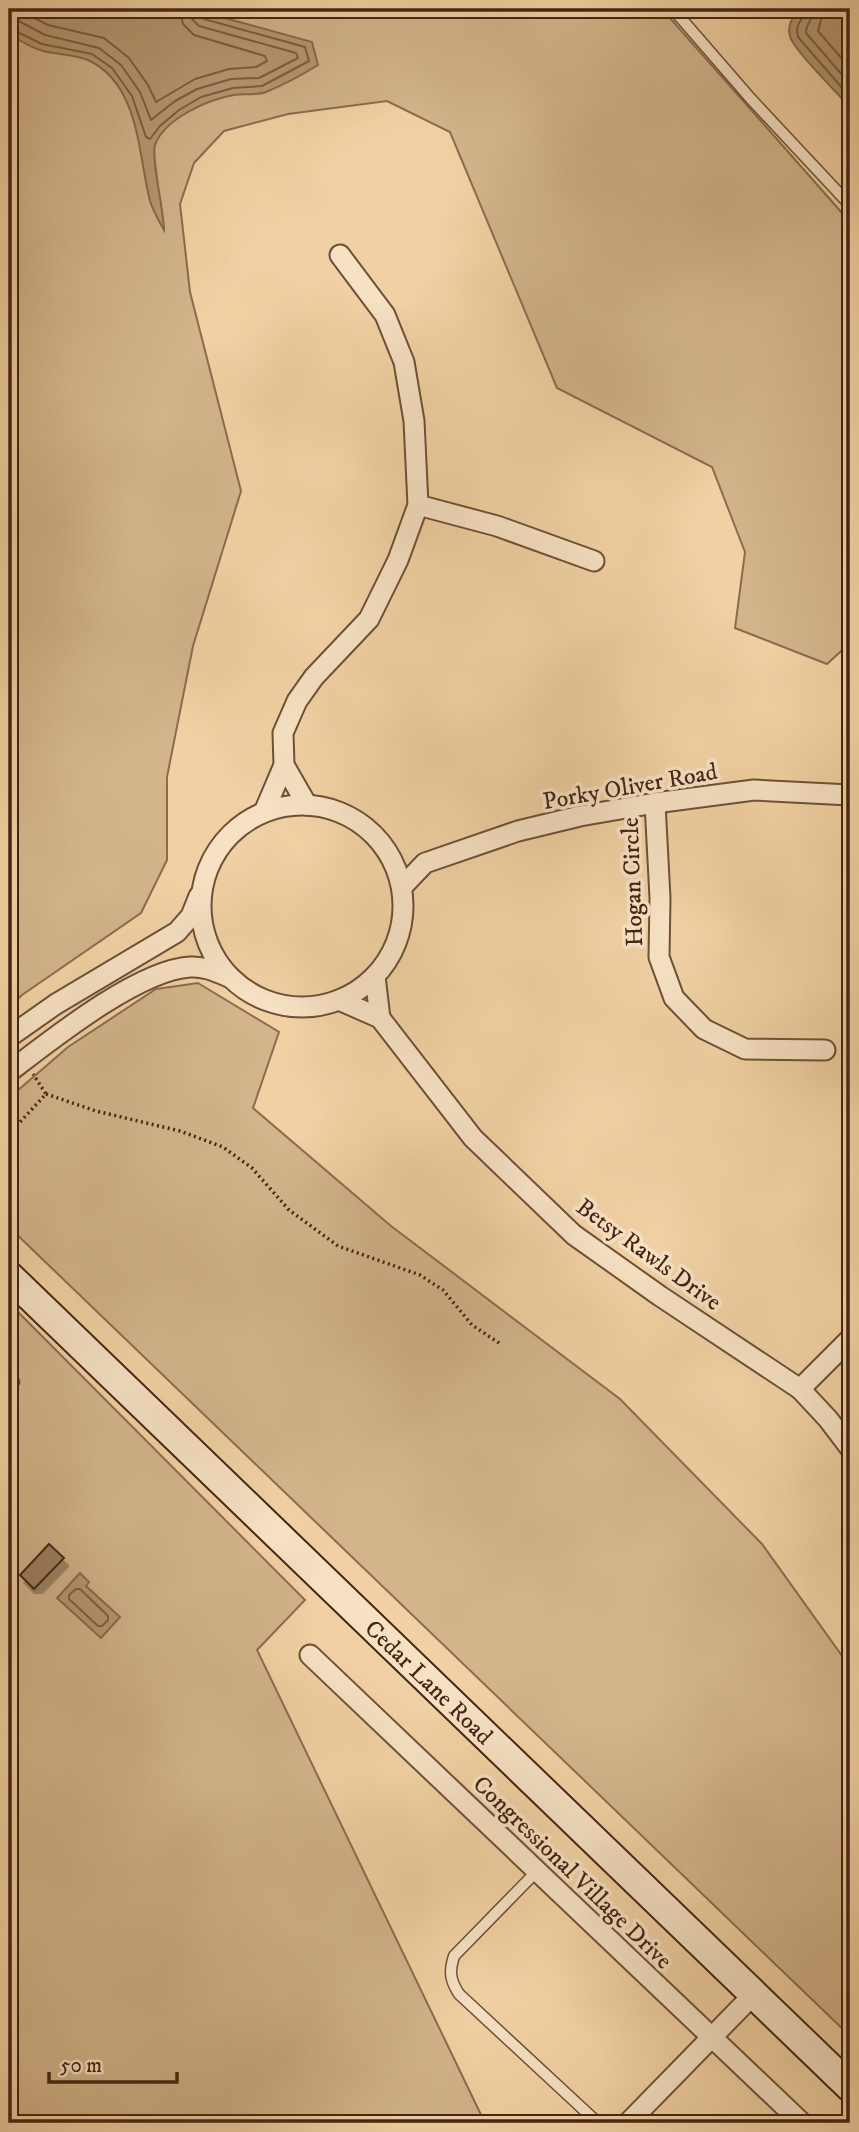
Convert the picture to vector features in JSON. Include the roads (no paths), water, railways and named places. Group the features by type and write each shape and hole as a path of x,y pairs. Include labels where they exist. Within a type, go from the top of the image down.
{"street":[{"path":"264,812 284,765 283,733 297,701 314,677 369,619 398,560 418,505 414,421 404,362 385,315 340,255"},
{"path":"418,505 497,526 594,561"},
{"path":"284,765 307,805"},
{"name":"Porky Oliver Road","path":"402,887 425,863 518,831 580,816 754,790 850,795"},
{"name":"Hogan Circle","path":"655,803 660,898 659,957 674,998 704,1029 745,1049 825,1050"},
{"path":"9,1037 56,1004 177,932 191,916 207,872 227,839 248,820 264,812 292,805 326,807 354,819 368,829 387,850 396,867 402,887 403,904 395,947 375,976 352,994 319,1006 289,1007 254,995 212,969 192,967 171,970 132,987 73,1024 16,1066"},
{"path":"387,850 425,863"},
{"path":"202,889 201,917 206,939 231,979"},
{"path":"375,976 380,1018"},
{"name":"Betsy Rawls Drive","path":"339,1000 380,1018 473,1138 574,1235 800,1389 850,1448"},
{"name":"Cedar Lane Road","path":"9,1276 850,2087"},
{"path":"800,1389 850,1339"},
{"name":"Congressional Village Drive","path":"310,1655 802,2123"},
{"path":"628,2123 753,1995"}],"lane":[{"path":"673,9 751,99 850,205"},
{"path":"536,1872 454,1956 450,1970 451,1982 458,1994 598,2123"}],"water":[{"path":"9,9 192,9 312,42 318,65 266,92 234,95 212,101 188,112 168,127 160,136 154,152 164,230 150,201 134,123 119,87 106,72 90,61 39,50 9,34"},
{"path":"801,9 850,9 850,107 809,63 791,39 791,22"},
{"path":"80,1573 89,1582 86,1586 120,1617 101,1638 57,1598"}]}
